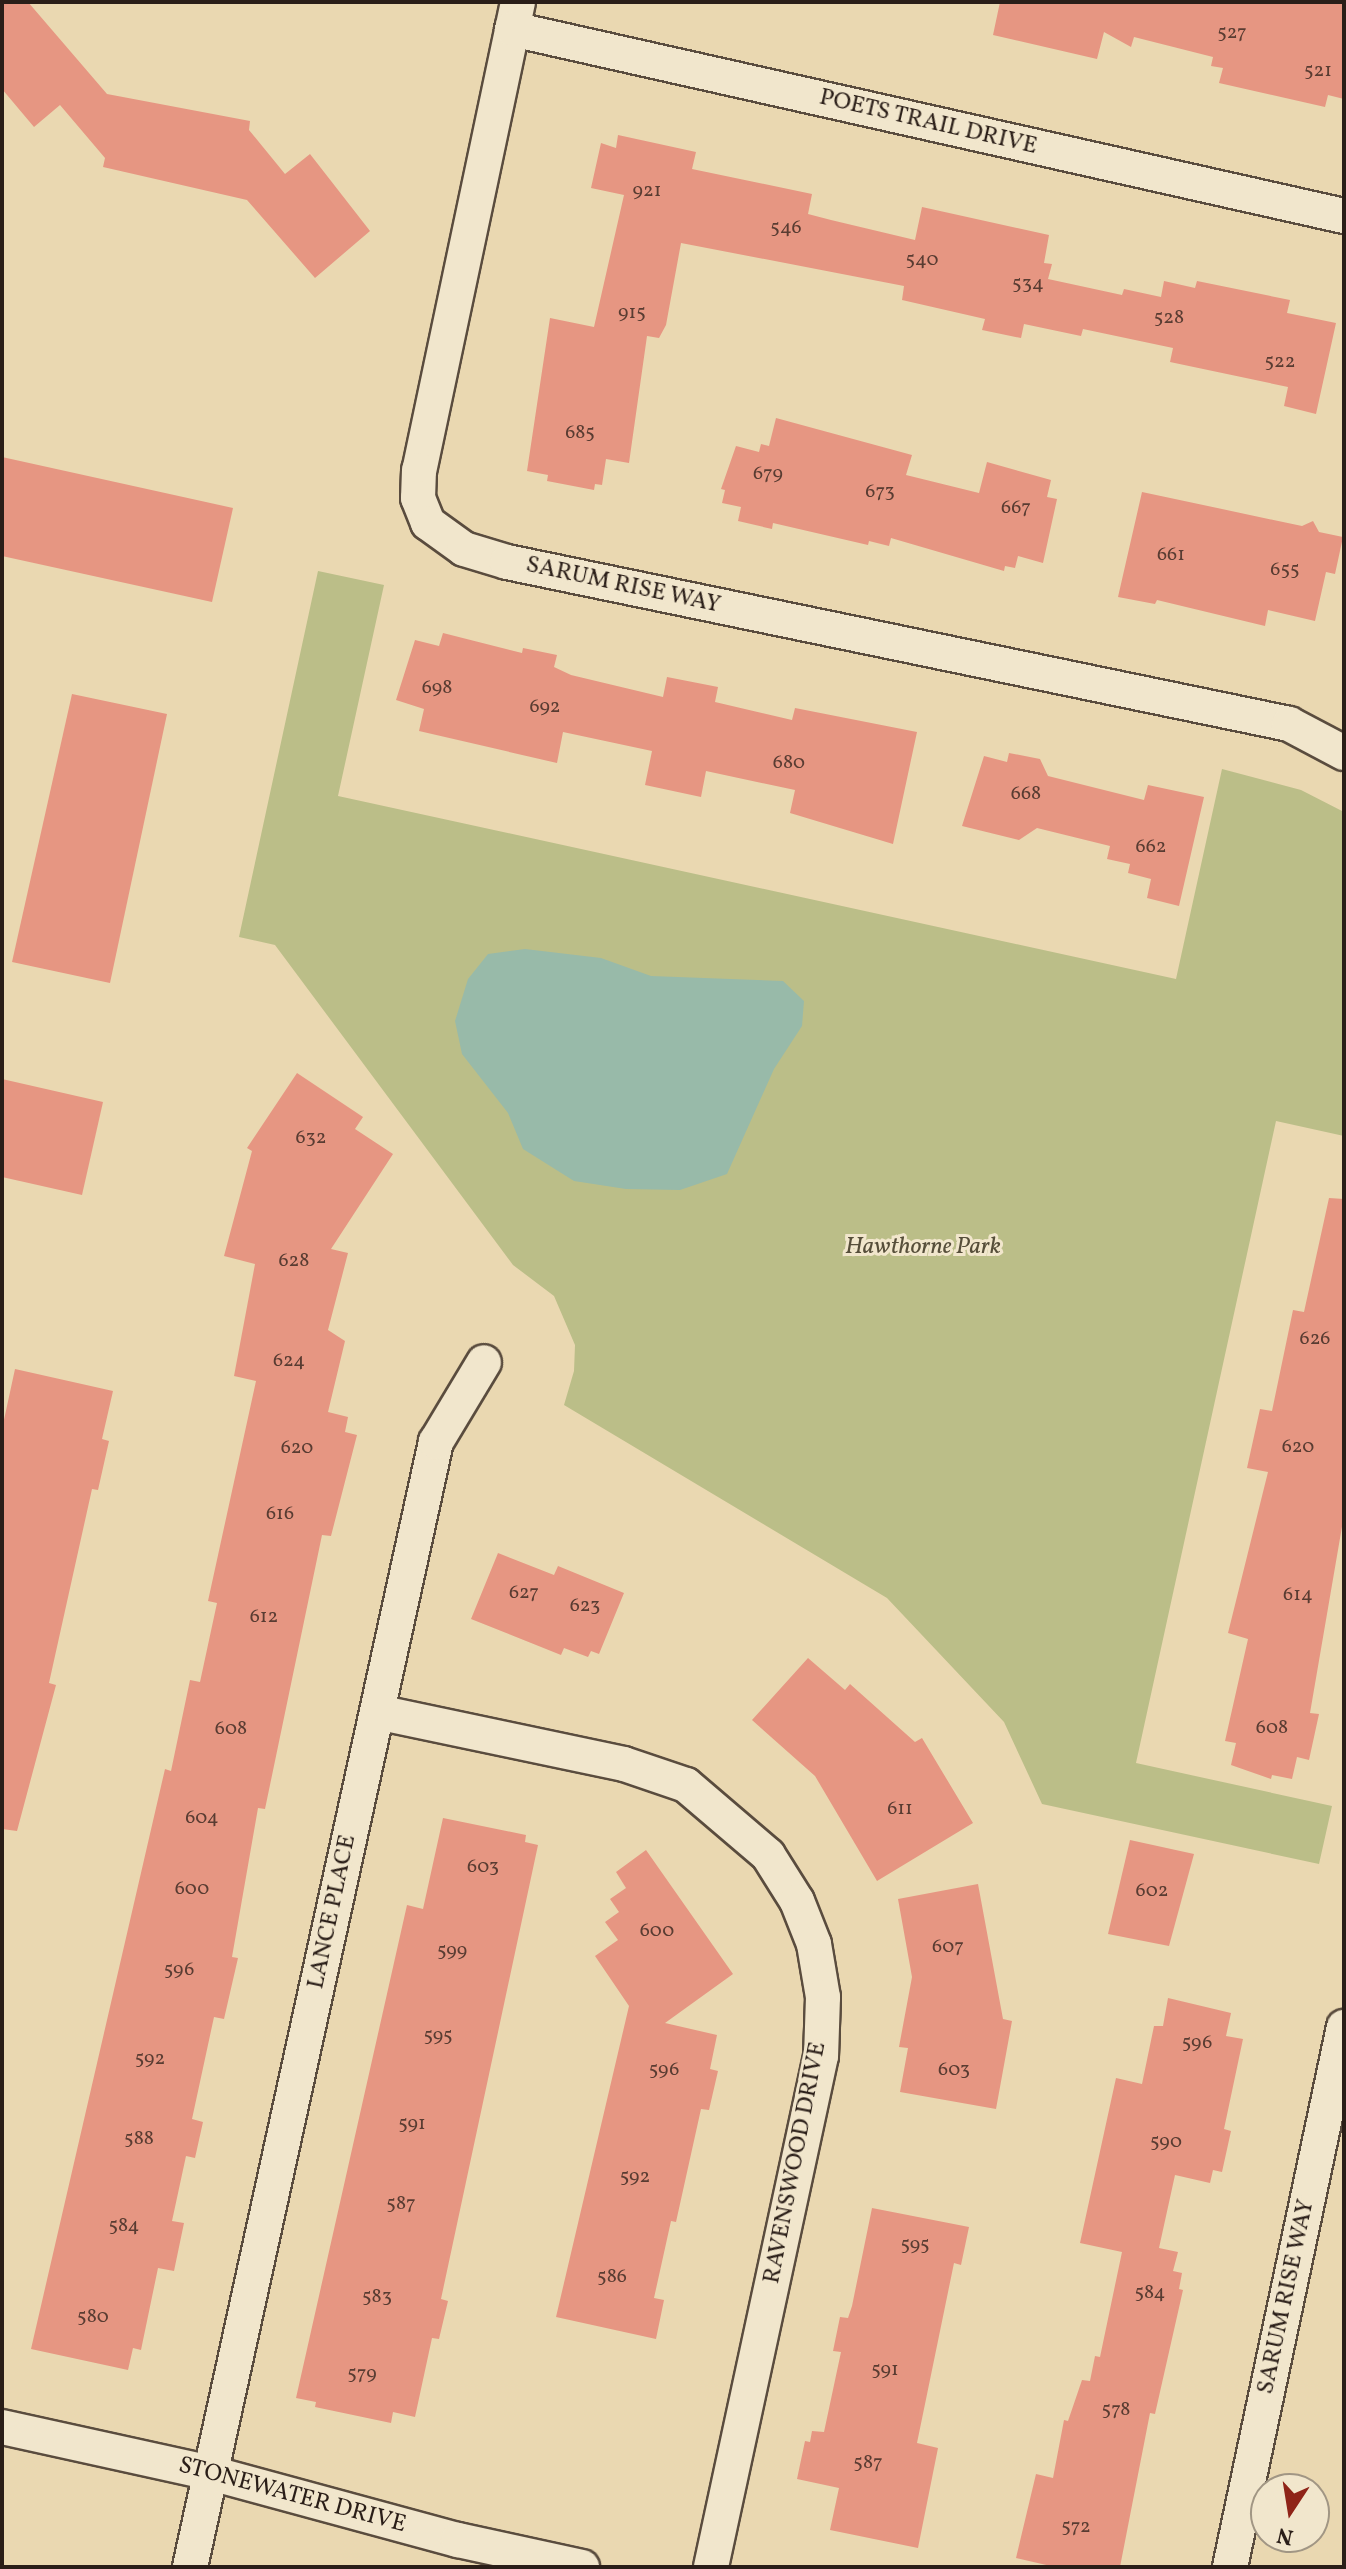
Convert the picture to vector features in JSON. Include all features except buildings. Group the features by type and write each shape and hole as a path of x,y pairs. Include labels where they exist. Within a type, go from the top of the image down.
{"street":[{"name":"POETS TRAIL DRIVE","path":"515,15 1344,216"},
{"name":"SARUM RISE WAY","path":"515,15 419,470 418,498 428,523 464,549 507,562 1289,724 1344,753"},
{"name":"LANCE PLACE","path":"190,2567 436,1442 484,1362"},
{"name":"RAVENSWOOD DRIVE","path":"377,1712 624,1764 686,1785 768,1855 797,1901 814,1944 823,1997 821,2056 711,2567"},
{"name":"SARUM RISE WAY","path":"1230,2567 1344,2027"},
{"name":"STONEWATER DRIVE","path":"2,2427 211,2473 458,2540 582,2567"}],"green space":[{"name":"Hawthorne Park","path":"318,571 384,585 338,796 1176,979 1222,769 1301,790 1344,812 1344,1136 1276,1121 1136,1763 1332,1806 1319,1864 1042,1804 1004,1722 887,1598 564,1405 574,1371 575,1345 554,1296 513,1265 275,945 239,937"}],"shaded area":[{"path":"525,949 601,958 651,976 783,981 804,1001 802,1026 774,1069 727,1174 680,1190 626,1189 574,1181 523,1149 508,1113 462,1054 455,1021 468,979 488,954"}]}
